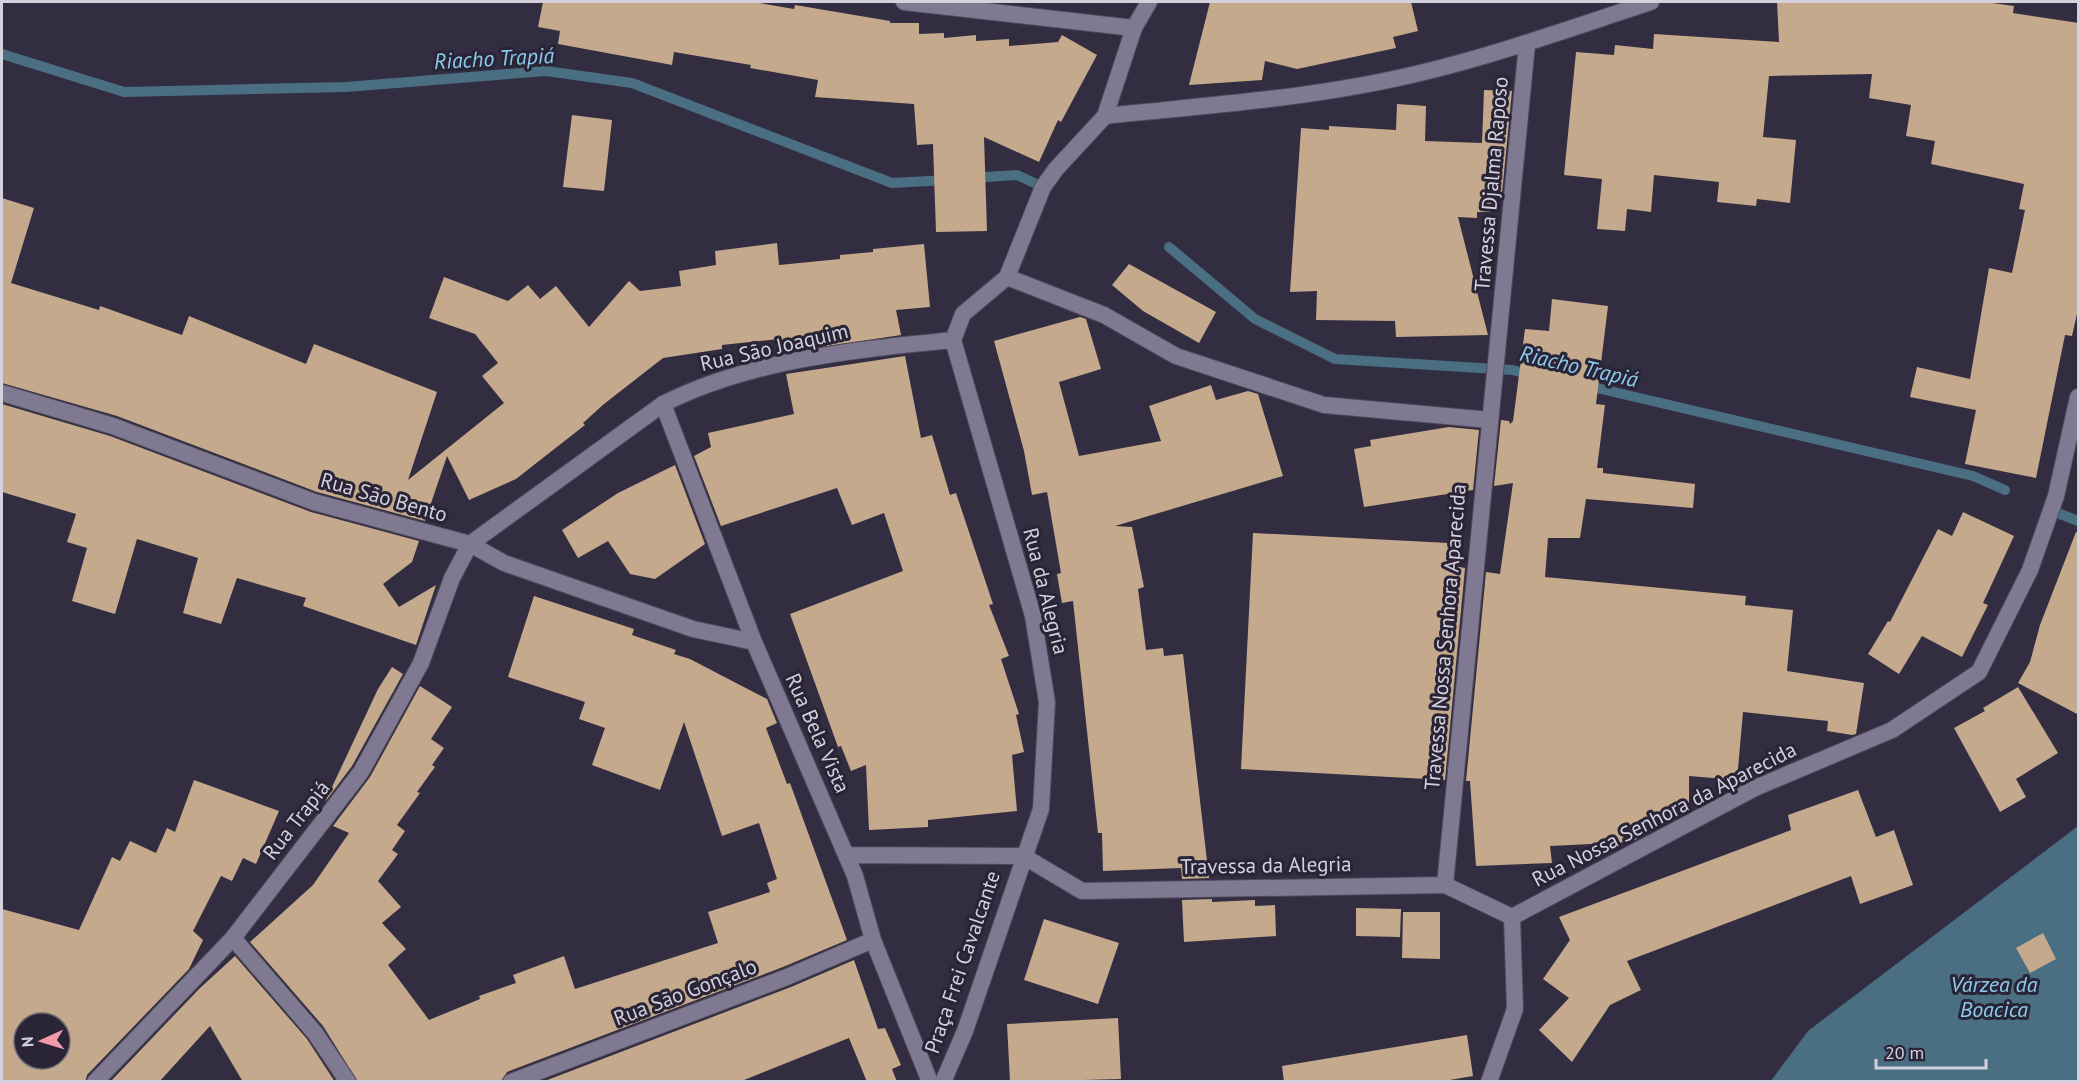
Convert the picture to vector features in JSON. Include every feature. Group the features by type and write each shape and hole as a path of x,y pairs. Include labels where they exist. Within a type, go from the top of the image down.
{"street":[{"path":"904,2 1134,28"},
{"path":"953,340 963,314 1007,277 1044,187 1056,170 1105,116 1134,28 1149,2"},
{"path":"1105,116 1307,94 1419,73 1527,44 1651,2"},
{"name":"Travessa Djalma Raposo","path":"1491,393 1501,328 1527,44"},
{"path":"1007,277 1104,315 1176,356 1324,405 1490,420"},
{"name":"Rua São Joaquim","path":"470,544 663,404 696,387 829,353 953,340"},
{"name":"Rua da Alegria","path":"953,340 1033,616 1047,702 1041,809 1023,856"},
{"name":"Rua São Bento","path":"2,393 113,426 314,502 470,544 504,563 693,629 754,642"},
{"name":"Travessa Nossa Senhora Aparecida","path":"1445,885 1491,393"},
{"name":"Rua Nossa Senhora da Aparecida","path":"1512,917 1755,788 1892,730 1979,672 2030,570 2056,496 2079,397"},
{"name":"Rua Bela Vista","path":"663,404 754,642 846,855 873,940 930,1082"},
{"name":"Rua Trapiá","path":"95,1082 233,938 361,772 421,663 452,578 470,544"},
{"path":"846,855 1023,856"},
{"name":"Travessa da Alegria","path":"1023,856 1082,891 1445,885 1512,917"},
{"name":"Praça Frei Cavalcante","path":"943,1082 965,1031 1023,856"},
{"path":"1489,1082 1515,1008 1512,917"},
{"path":"233,938 315,1033 348,1082"},
{"name":"Rua São Gonçalo","path":"511,1082 787,977 873,940"}],"water":[{"name":"Várzea da Boacica","path":"2078,826 2078,1081 1770,1082 1808,1031"}],"building":[{"path":"543,2 754,2 794,9 795,5 890,21 890,23 919,23 919,34 944,33 944,38 976,35 976,41 1009,39 1009,46 1058,42 1062,35 1097,55 1061,122 1058,120 1039,162 984,137 987,231 936,232 933,144 917,145 914,104 815,97 818,80 750,68 751,65 674,52 672,65 558,44 560,31 538,27"},
{"path":"1210,2 1411,2 1418,31 1393,37 1396,48 1297,69 1265,61 1262,80 1189,85"},
{"path":"1777,2 1985,2 2014,6 2013,13 2079,23 2079,305 2072,336 2065,335 2036,478 1965,464 1976,410 1910,397 1917,367 1970,379 1989,268 2012,273 2025,210 2019,209 2024,184 1931,164 1935,141 1906,136 1911,105 1869,98 1872,74 1769,76 1763,137 1796,140 1790,203 1757,199 1756,206 1717,202 1719,182 1654,175 1651,212 1627,209 1625,231 1597,229 1602,179 1564,175 1576,52 1614,55 1615,45 1653,49 1654,34 1779,42"},
{"path":"1484,90 1512,91 1502,193 1492,192 1491,212 1477,212 1477,218 1458,217 1488,335 1396,337 1395,321 1316,320 1317,291 1290,292 1301,128 1329,130 1329,126 1396,130 1397,104 1426,106 1425,141 1482,143"},
{"path":"572,115 612,120 604,191 563,187"},
{"path":"2,198 34,208 11,283 99,310 100,306 182,335 189,316 306,364 314,344 437,392 408,480 504,403 482,376 498,363 475,334 429,318 444,277 508,301 528,285 540,299 556,286 589,327 629,281 640,291 681,286 679,271 716,265 715,251 777,243 779,265 840,259 840,255 873,252 873,249 924,244 930,307 896,310 901,335 782,353 779,339 722,345 722,349 663,358 604,404 583,423 585,425 516,479 469,500 447,456 425,521 317,492 117,416 2,383"},
{"path":"1129,264 1216,312 1199,343 1143,311 1112,285"},
{"path":"1552,299 1608,306 1596,404 1605,405 1597,468 1603,468 1603,473 1695,484 1693,508 1586,499 1580,538 1548,538 1545,577 1746,596 1745,605 1793,610 1787,671 1864,683 1856,734 1852,735 1827,731 1828,721 1743,712 1737,780 1689,776 1689,811 1631,842 1550,846 1552,863 1476,866 1470,781 1466,781 1486,572 1500,574 1513,483 1494,486 1501,420 1509,421 1510,424 1513,421 1525,329 1549,331"},
{"path":"1080,317 1086,319 1101,369 1059,382 1079,456 1161,441 1149,406 1211,385 1216,400 1248,391 1258,394 1283,476 1115,526 1132,527 1144,587 1138,589 1146,650 1163,648 1164,656 1183,654 1209,878 1182,879 1181,868 1103,871 1102,833 1098,833 1073,601 1062,603 1057,574 1061,573 1047,492 1032,495 1024,451 994,341"},
{"path":"905,356 921,438 932,435 950,495 956,493 993,604 989,605 1009,656 1001,659 1019,714 1016,715 1024,752 1012,755 1017,811 928,820 928,827 869,830 866,765 851,771 841,746 838,747 790,614 903,571 884,513 852,525 837,488 721,526 694,456 711,447 708,433 794,414 786,374"},
{"path":"2,404 110,436 311,512 419,541 412,562 383,584 399,607 436,585 416,645 303,606 306,598 237,578 221,624 183,613 198,558 137,539 115,614 72,601 87,548 67,542 76,514 2,492"},
{"path":"1449,427 1479,430 1473,490 1364,507 1354,449 1371,446 1370,440"},
{"path":"675,465 705,544 655,579 630,574 608,541 578,558 562,530 618,493"},
{"path":"1963,512 2014,536 1983,603 1988,605 1962,657 1922,636 1899,674 1868,654 1888,621 1890,622 1938,529 1952,536"},
{"path":"2076,532 2079,533 2079,715 2018,683 2030,662 2040,625"},
{"path":"1253,533 1449,543 1448,565 1465,568 1445,780 1241,769"},
{"path":"534,596 634,629 632,635 676,650 674,654 690,659 767,699 777,723 766,728 787,784 790,783 847,940 783,967 507,1072 501,1082 358,1082 323,1026 250,942 313,885 349,833 333,826 370,777 420,686 452,707 431,739 444,748 432,765 435,767 417,792 420,793 397,825 405,831 392,850 398,854 378,881 401,907 382,923 406,949 388,965 429,1020 480,999 479,996 516,983 513,975 564,956 575,989 718,943 708,912 770,892 767,883 777,879 759,823 722,836 684,722 660,790 592,765 605,728 579,719 585,702 508,677"},
{"path":"392,667 403,674 352,766 325,802 378,689"},
{"path":"2018,687 2058,753 2016,779 2026,797 2000,812 1954,728 1985,711 1983,708"},
{"path":"194,780 279,811 256,864 243,858 232,881 221,876 193,931 203,940 189,969 87,1075 85,1082 2,1082 2,909 79,930 112,857 120,861 130,841 156,853 167,828 175,832"},
{"path":"1858,790 1876,837 1894,830 1913,885 1860,904 1851,876 1627,961 1641,990 1610,1005 1572,1062 1539,1030 1569,998 1543,979 1570,940 1559,917 1791,830 1788,815"},
{"path":"1212,899 1212,902 1255,900 1255,906 1275,905 1276,936 1184,942 1182,900"},
{"path":"1356,908 1401,909 1400,937 1356,936"},
{"path":"1403,912 1440,912 1440,959 1402,958"},
{"path":"1044,919 1119,943 1098,1004 1024,980"},
{"path":"2043,933 2056,959 2030,973 2016,948"},
{"path":"235,956 307,1039 335,1082 243,1082 210,1026 159,1082 110,1082 199,989"},
{"path":"854,960 878,1029 885,1028 901,1065 892,1069 897,1082 867,1082 849,1038 739,1082 542,1082 791,987"},
{"path":"1118,1018 1121,1079 1010,1082 1007,1024"},
{"path":"1467,1035 1473,1076 1438,1082 1284,1082 1282,1066"}],"waterway":[{"name":"Riacho Trapiá","path":"2,54 124,92 346,87 546,71 632,83 892,183 947,180"},
{"name":"Riacho Trapiá","path":"971,178 1017,175 1043,187"},
{"name":"Riacho Trapiá","path":"1169,247 1255,319 1335,359 1512,370 1533,375"},
{"name":"Riacho Trapiá","path":"1584,385 1973,476 2005,490"},
{"name":"Riacho Trapiá","path":"2060,514 2078,521"}]}
